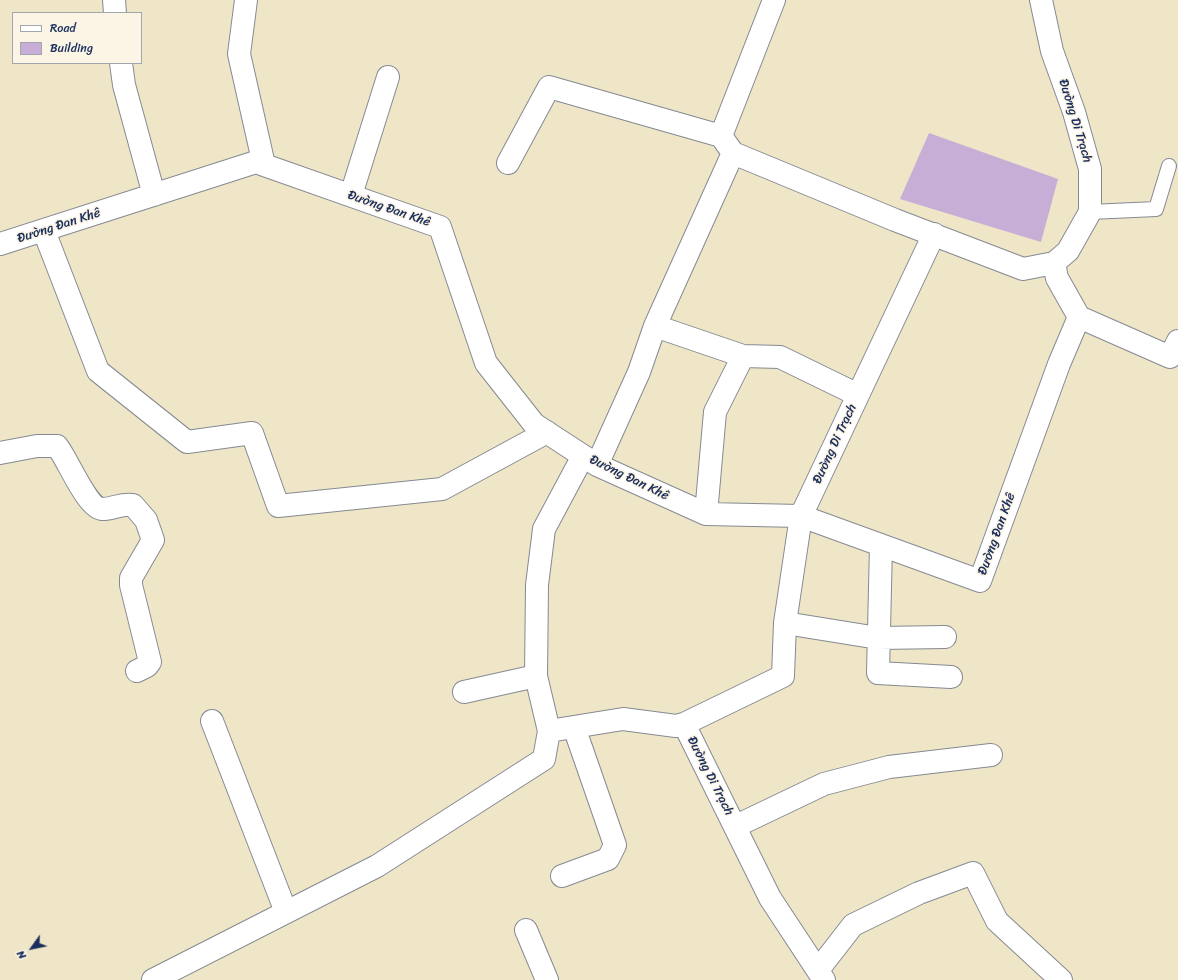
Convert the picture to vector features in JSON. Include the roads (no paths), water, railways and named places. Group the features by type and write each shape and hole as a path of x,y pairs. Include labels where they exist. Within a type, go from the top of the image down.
{"street":[{"path":"114,0 115,12"},
{"path":"246,0 239,54 264,165"},
{"path":"153,980 377,866 544,759 549,731 536,676 537,585 544,529 590,460 639,372 655,326 727,144 774,0"},
{"name":"Đường Di Trạch","path":"1041,0 1052,51 1074,112 1090,169 1090,212 1068,251 1054,263"},
{"path":"121,64 124,85 154,195"},
{"path":"351,195 388,78"},
{"path":"508,163 549,87 727,144 934,234 1023,269 1054,263 1057,278 1079,317 1170,357 1178,341"},
{"name":"Đường Đan Khê","path":"0,244 256,162 440,227 486,363 534,424 590,460 706,514 801,516 980,581 1059,364 1079,317"},
{"path":"44,231 98,371 186,442 252,433 278,506 442,489 547,432"},
{"name":"Đường Di Trạch","path":"821,975 770,898 736,826 684,724 783,676 785,623 801,516 934,234"},
{"path":"655,326 743,356 780,357 858,396"},
{"path":"706,514 715,412 743,356"},
{"path":"0,453 36,446 57,446 62,452 82,488 96,507 102,509 124,504 133,505 146,520 153,540 131,578 131,585 150,662 147,666 137,672"},
{"path":"881,545 878,673 951,677"},
{"path":"785,623 878,638 945,637"},
{"path":"464,692 536,676"},
{"path":"549,731 623,719 676,726 684,724"},
{"path":"212,721 286,912"},
{"path":"562,876 608,859 615,845 574,727"},
{"path":"736,826 824,784 889,767 991,756"},
{"path":"821,975 854,925 919,893 973,873 997,921 1061,980"},
{"path":"526,930 547,980"}],"lane":[{"path":"1090,212 1156,209 1169,166"}]}
